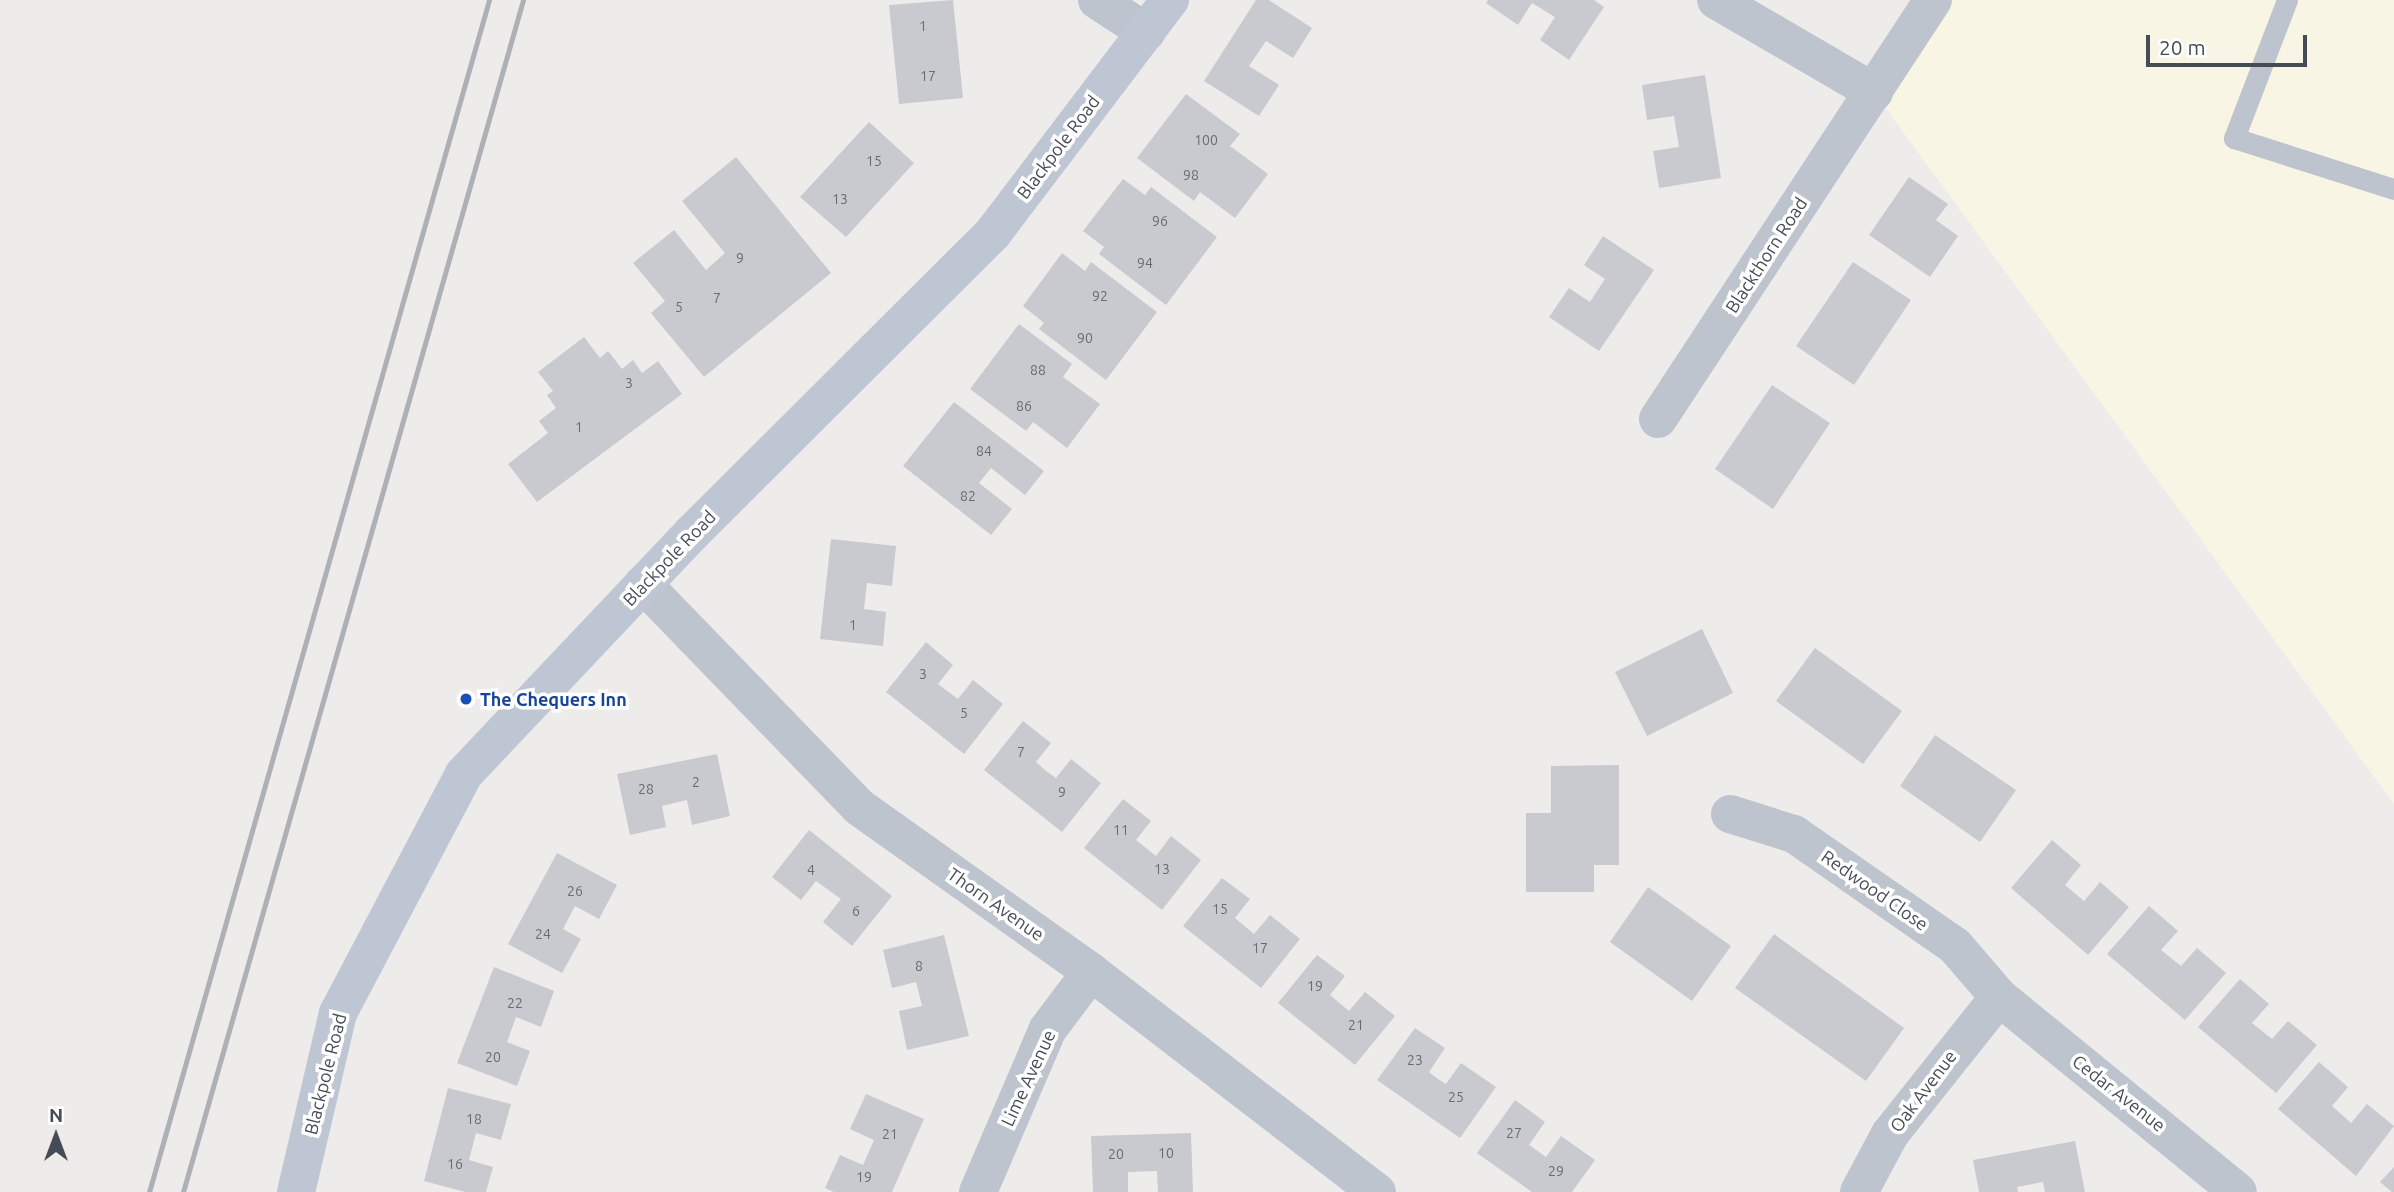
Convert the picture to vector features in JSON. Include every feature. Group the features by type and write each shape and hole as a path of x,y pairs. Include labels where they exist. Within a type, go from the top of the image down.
{"main road":[{"name":"Blackpole Road","path":"296,1192 338,1013 464,774 643,584 993,233 1171,0"}],"street":[{"path":"1097,0 1146,32"},
{"path":"1716,0 1874,92"},
{"name":"Blackthorn Road","path":"1658,419 1933,0"},
{"name":"Thorn Avenue","path":"643,584 859,807 1091,972 1377,1192"},
{"name":"Redwood Close","path":"1730,814 1794,834 1955,946 1999,997"},
{"name":"Lime Avenue","path":"978,1192 1048,1029 1091,972"},
{"name":"Oak Avenue","path":"1859,1192 1891,1134 1999,997"},
{"name":"Cedar Avenue","path":"1999,997 2238,1192"}],"lane":[{"path":"2287,0 2234,138 2394,189"}],"shaded area":[{"path":"1933,0 2394,0 2394,804 1874,92"}],"building":[{"path":"953,0 963,98 899,104 889,5"},
{"path":"1256,0 1269,0 1312,28 1293,58 1266,41 1249,66 1279,85 1259,116 1204,81"},
{"path":"1488,0 1594,0 1604,7 1569,60 1540,40 1555,17 1532,3 1518,25 1486,3"},
{"path":"1705,75 1721,178 1659,188 1653,151 1679,147 1674,116 1647,120 1642,85"},
{"path":"1186,94 1240,134 1230,146 1268,174 1235,218 1200,192 1194,201 1137,158"},
{"path":"869,122 914,163 846,237 800,197"},
{"path":"736,157 831,273 704,377 651,313 665,301 633,263 674,230 706,270 725,253 682,201"},
{"path":"1909,177 1948,204 1936,220 1958,236 1930,277 1869,235"},
{"path":"1123,179 1145,195 1151,187 1217,237 1166,305 1099,254 1104,247 1083,231"},
{"path":"1603,236 1654,270 1599,351 1549,317 1569,288 1590,302 1605,279 1584,265"},
{"path":"1062,253 1085,271 1091,262 1157,312 1106,380 1039,329 1044,323 1023,306"},
{"path":"1853,262 1911,300 1854,385 1796,346"},
{"path":"1019,324 1072,364 1063,377 1100,404 1067,448 1033,422 1026,431 970,389"},
{"path":"584,337 600,358 608,351 622,369 633,360 642,373 658,361 682,394 537,502 508,464 548,433 539,421 556,408 547,395 553,391 538,372"},
{"path":"1772,385 1830,423 1773,509 1715,469"},
{"path":"954,402 1044,471 1025,495 991,468 979,483 1012,509 991,535 903,466"},
{"path":"831,539 896,546 892,586 867,583 864,609 886,612 883,646 820,639"},
{"path":"1702,629 1733,693 1647,736 1615,672"},
{"path":"926,642 953,665 938,684 958,699 973,680 1003,704 964,754 886,692"},
{"path":"1815,648 1902,711 1863,764 1776,701"},
{"path":"1023,721 1051,743 1036,762 1046,771 1056,778 1071,759 1101,783 1062,832 984,770"},
{"path":"1935,735 2016,790 1980,842 1900,786"},
{"path":"717,754 730,816 692,825 687,800 662,806 666,827 630,835 617,774"},
{"path":"1619,765 1619,865 1594,865 1594,892 1526,892 1526,813 1551,813 1551,766"},
{"path":"1123,799 1151,821 1136,840 1156,856 1171,836 1201,860 1162,910 1084,848"},
{"path":"809,830 892,896 852,946 823,922 841,899 816,881 801,900 772,877"},
{"path":"2052,840 2081,865 2065,885 2084,901 2100,882 2129,907 2088,955 2011,888"},
{"path":"557,853 617,885 599,919 575,906 563,929 581,939 562,973 508,944"},
{"path":"1222,878 1250,899 1235,918 1254,934 1270,915 1300,939 1261,988 1183,926"},
{"path":"1648,887 1731,946 1692,1001 1610,942"},
{"path":"2149,906 2178,931 2161,950 2181,966 2197,948 2226,973 2185,1020 2107,954"},
{"path":"1774,934 1904,1028 1866,1081 1735,988"},
{"path":"944,935 969,1036 907,1050 899,1011 922,1006 916,982 892,988 883,950"},
{"path":"1317,955 1345,976 1330,995 1349,1011 1365,992 1395,1016 1355,1065 1278,1003"},
{"path":"494,967 554,991 541,1027 516,1017 507,1042 530,1051 517,1086 457,1063"},
{"path":"2240,979 2269,1004 2252,1023 2272,1039 2288,1021 2317,1045 2276,1093 2198,1027"},
{"path":"1415,1028 1445,1048 1429,1072 1438,1079 1446,1084 1461,1063 1496,1087 1460,1138 1377,1080"},
{"path":"2319,1062 2348,1087 2332,1106 2351,1123 2367,1104 2394,1126 2356,1176 2278,1109"},
{"path":"448,1088 511,1104 501,1140 476,1133 469,1160 493,1167 486,1192 465,1192 424,1181"},
{"path":"866,1094 924,1119 892,1192 834,1192 825,1188 840,1155 863,1165 874,1140 850,1129"},
{"path":"1515,1100 1545,1122 1529,1145 1546,1157 1561,1136 1595,1160 1572,1192 1532,1192 1477,1153"},
{"path":"1191,1133 1193,1192 1158,1192 1157,1171 1128,1172 1128,1192 1093,1192 1091,1136"},
{"path":"2075,1141 2085,1192 2045,1192 2043,1182 2017,1187 2018,1192 1979,1192 1973,1160"},
{"path":"2394,1167 2394,1192 2392,1192 2380,1182"}],"railway":[{"path":"149,1192 489,0"},
{"path":"183,1192 523,0"}],"place":[{"name":"The Chequers Inn","path":"466,699"}]}
